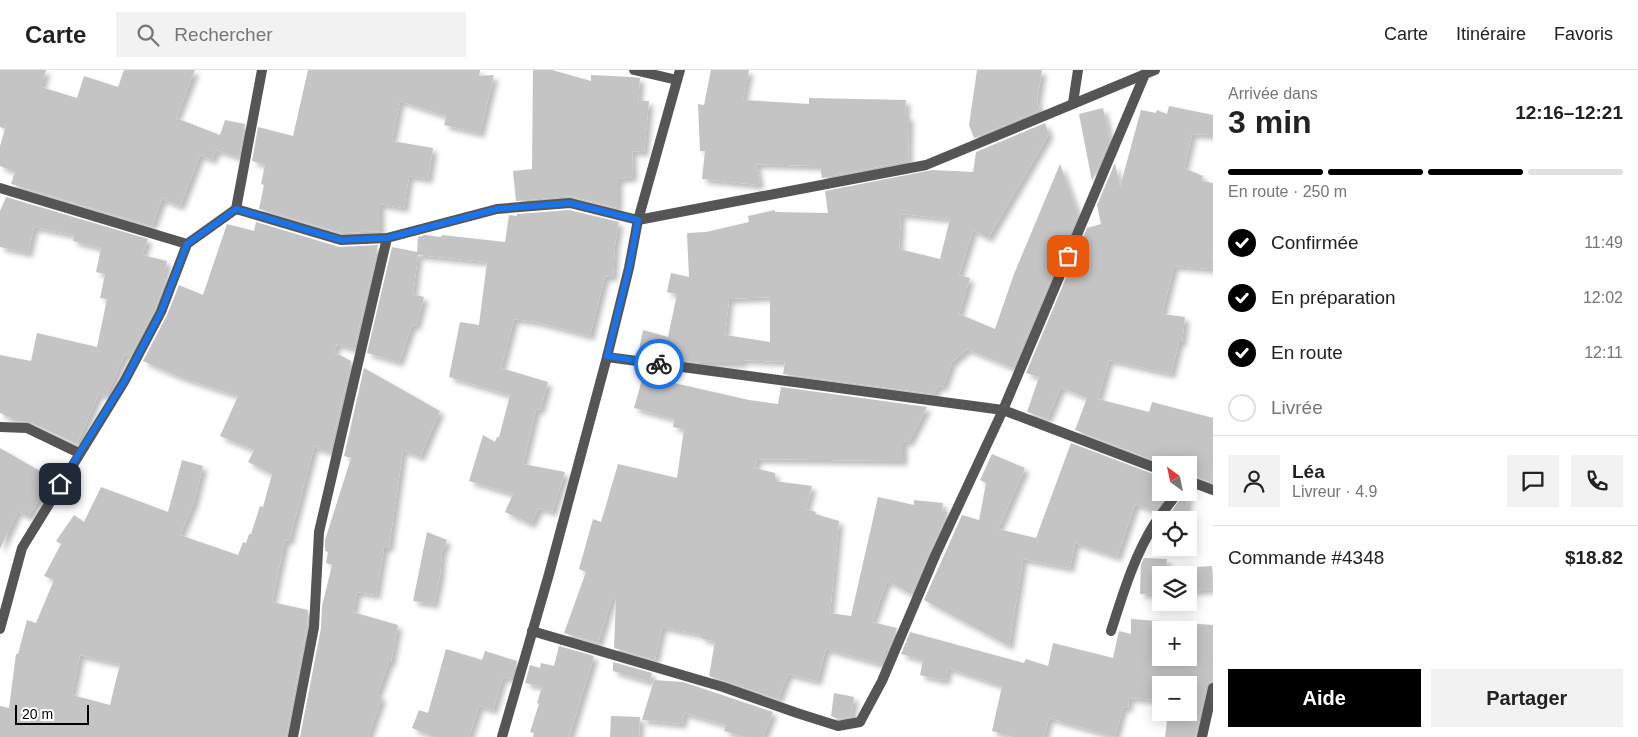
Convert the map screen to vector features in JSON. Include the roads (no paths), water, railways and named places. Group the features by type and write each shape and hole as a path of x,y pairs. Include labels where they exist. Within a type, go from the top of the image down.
{"street":[{"path":"0,629 22,548 124,382 161,312 187,244 236,209 262,70"},
{"path":"502,737 549,574 607,356 629,268 638,220 679,75 634,70"},
{"path":"1073,103 1078,70"},
{"path":"236,209 341,240 387,238 497,209 570,203 638,220 926,165 1156,70"},
{"path":"532,631 723,687 797,714 838,726 860,722 882,681 935,556 1003,410 1145,74"},
{"path":"0,188 187,244"},
{"path":"293,737 314,627 319,532 387,238"},
{"path":"607,356 1003,410 1152,467"},
{"path":"0,427 26,428 79,453"},
{"path":"1198,484 1213,490"},
{"path":"1111,631 1128,578 1146,538 1171,501"},
{"path":"1202,737 1213,688"}]}
